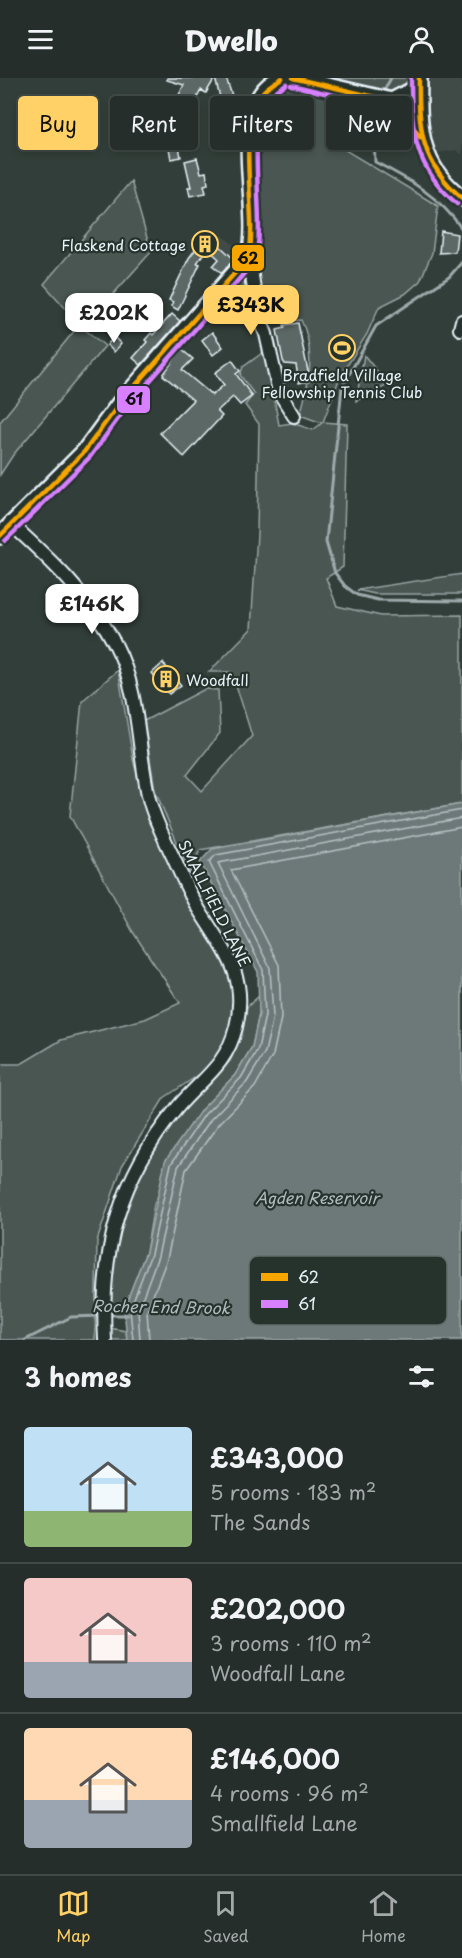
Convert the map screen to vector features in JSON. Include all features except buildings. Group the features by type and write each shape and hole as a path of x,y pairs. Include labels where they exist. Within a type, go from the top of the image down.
{"street":[{"path":"293,78 366,96"},
{"path":"274,79 257,102 252,126 248,165 252,240 249,257 258,314 266,334 279,392 294,416"},
{"path":"398,96 419,83"},
{"path":"419,83 420,137 430,166 443,183 462,198"},
{"path":"412,127 420,137"},
{"path":"0,536 10,523 84,452 120,403 249,257"},
{"name":"SMALLFIELD LANE","path":"10,523 94,609 116,646 127,672 150,801 200,911 234,966 240,990 236,1026 225,1058 171,1116 154,1139 124,1194 108,1245 105,1270 105,1340"}],"shaded area":[{"path":"316,78 409,78 401,90 392,95"},
{"path":"426,78 462,78 462,155 456,150 436,153 425,119"},
{"path":"288,87 326,97 326,150 345,150 438,206 432,253 420,281 405,294 379,307 367,334 340,377 323,422 347,424 343,567 326,578 337,606 381,616 462,615 462,804 200,850 190,873 155,790 144,721 205,689 218,690 220,733 187,775 202,791 252,736 232,672 209,672 251,629 257,534 259,424 245,405 254,394 240,375 243,367 265,351 279,425 292,423 313,430 322,423 300,415 310,367 306,331 301,320 265,323 259,312 257,196 260,150 314,150 314,96 273,96 275,92"},
{"path":"131,181 151,252 83,328 44,284"},
{"path":"207,234 216,240 222,235 243,252 231,269 208,250 203,254 196,249"},
{"path":"83,328 105,346 13,455 0,475 0,422 75,330"},
{"path":"364,355 388,385 356,401"},
{"path":"462,574 462,594 375,594 357,590"},
{"path":"118,670 133,759 149,823 196,915 234,978 234,1009 230,1031 221,1051 206,1070 164,1098 122,1166 97,1241 95,1340 0,1340 0,1064 21,1064 61,1040 145,1019 180,1003 133,932 70,816 82,701"},
{"path":"259,996 259,1014 252,1047 235,1075 201,1110 154,1204 146,1252 124,1308 109,1310 112,1265 130,1189 172,1121 230,1061 242,1035 247,1007"},
{"path":"109,1328 126,1331 127,1340 110,1340"}],"water":[{"name":"Agden Reservoir","path":"462,804 462,1340 127,1340 124,1308 146,1252 165,1161 201,1110 235,1075 252,1047 259,1014 258,972 200,862 212,849"}],"waterway":[{"path":"382,94 391,78"},
{"path":"375,150 375,162 400,175 434,198 462,229"},
{"path":"462,262 449,277 376,326 342,387 326,542 335,573 345,586 357,595 378,600 462,601"},
{"name":"Rocher End Brook","path":"108,1315 128,1315"},
{"name":"Rocher End Brook","path":"25,1340 71,1317 101,1316"}],"transit line":[{"name":"62","path":"0,536 84,452 120,403 249,257 251,238 248,172 250,128 254,109 263,92 282,78"},
{"name":"62","path":"293,78 392,101 420,137"},
{"name":"61","path":"411,78 412,115 418,147 432,176 457,204"},
{"name":"62","path":"419,78 421,129 430,158 448,185 462,198"},
{"name":"61","path":"5,541 90,457 126,408 255,261 259,221 258,128 263,109 271,95 286,84"},
{"name":"61","path":"291,85 388,108 414,142"}],"place":[{"name":"Flaskend Cottage","path":"205,244"},
{"name":"Bradfield Village Fellowship Tennis Club","path":"342,348"},
{"name":"Woodfall","path":"166,679"}]}
